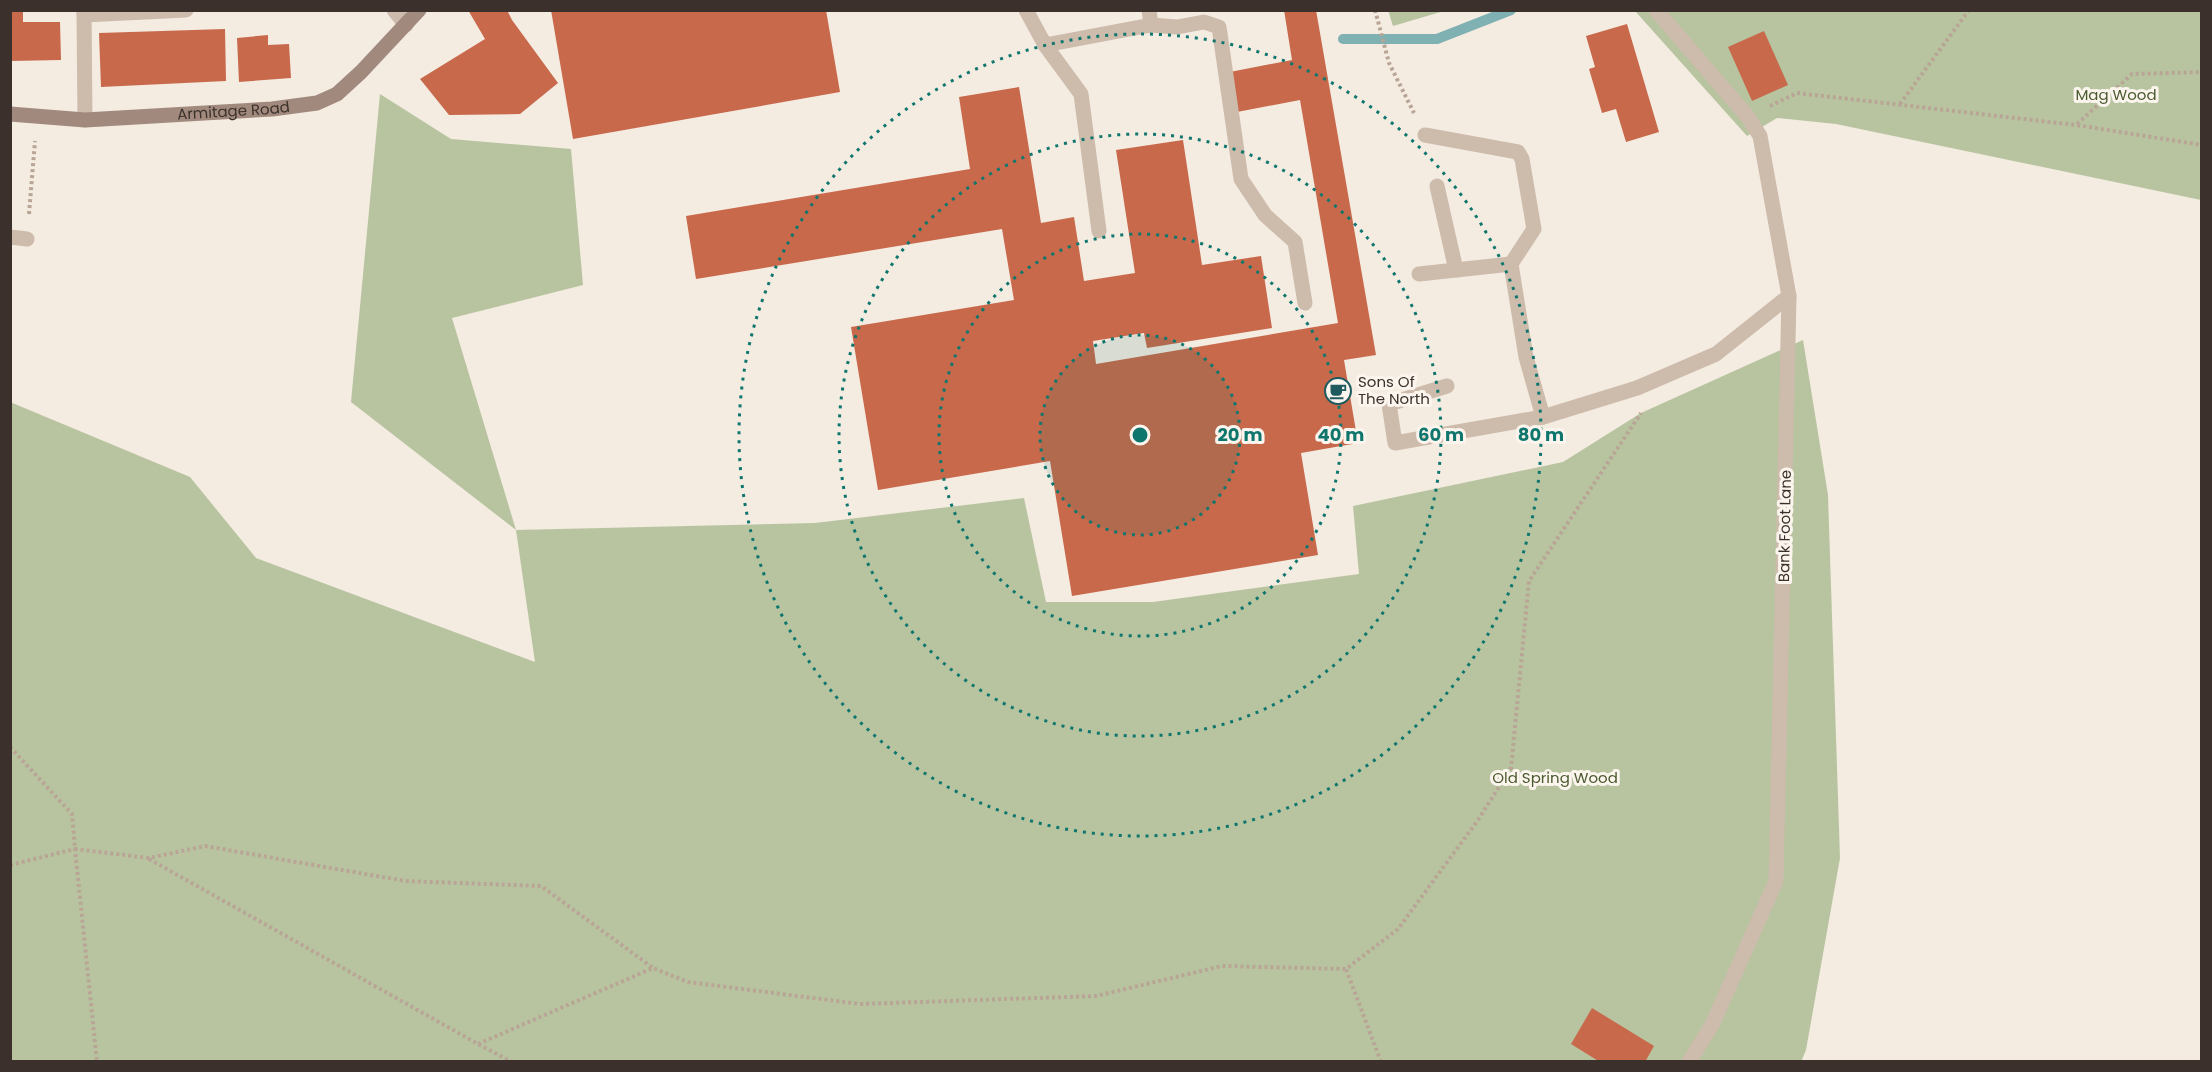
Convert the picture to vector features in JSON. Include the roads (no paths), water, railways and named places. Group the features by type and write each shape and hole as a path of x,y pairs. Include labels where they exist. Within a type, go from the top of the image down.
{"main road":[{"name":"Armitage Road","path":"10,114 85,120 272,109 317,103 337,94 419,10"}],"street":[{"path":"85,120 84,13 186,10"},
{"path":"394,10 406,25"},
{"path":"1026,10 1044,45 1081,94 1099,231"},
{"name":"Bank Foot Lane","path":"1656,10 1748,117 1760,136 1789,296 1776,882 1712,1025 1689,1062"},
{"path":"1044,45 1150,18 1177,27 1204,22 1219,27 1241,179 1265,215 1295,242 1305,303"},
{"path":"1425,135 1518,152 1522,159 1534,229 1511,264 1526,357 1544,417"},
{"path":"1437,186 1456,270"},
{"path":"10,237 27,238"},
{"path":"1419,274 1511,264"},
{"path":"1447,386 1389,404 1395,443 1544,417 1637,388 1716,354 1789,296"}],"waterway":[{"path":"1343,39 1437,39 1511,10"}],"place":[{"name":"Sons Of The North","path":"1338,391"}],"park label":[{"name":"Mag Wood","path":"2116,95"},
{"name":"Old Spring Wood","path":"1555,778"}]}
